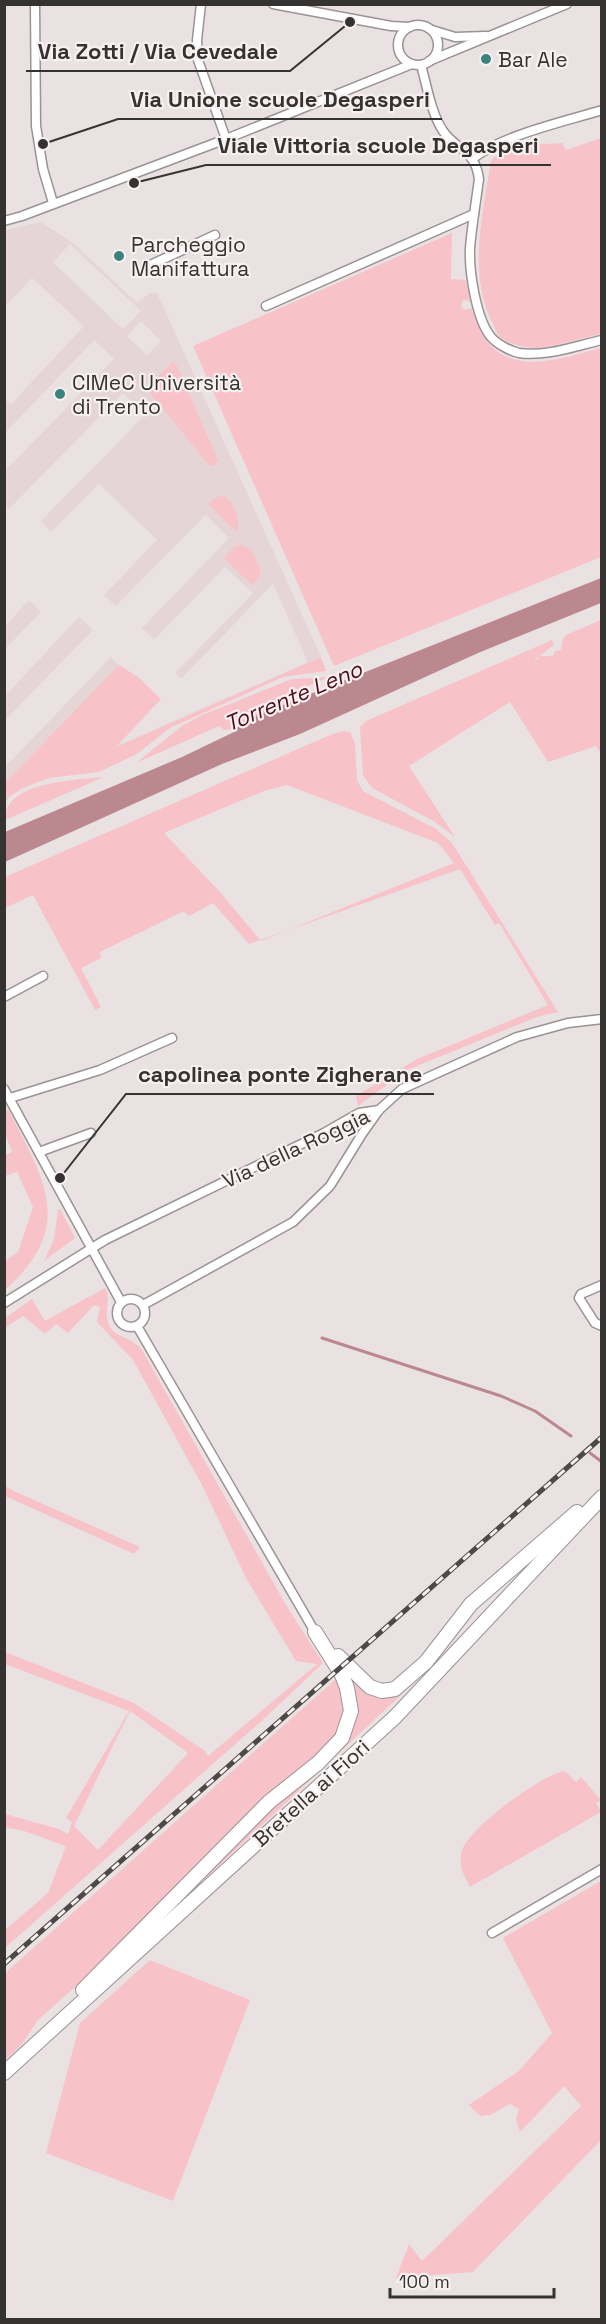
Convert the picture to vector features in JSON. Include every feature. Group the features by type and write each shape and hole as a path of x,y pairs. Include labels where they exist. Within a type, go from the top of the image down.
{"main road":[{"path":"315,1632 370,1687 382,1691 395,1689 426,1662 471,1604 602,1492"},
{"name":"Bretella ai Fiori","path":"4,2073 395,1717 602,1497"},
{"path":"28,2052 88,1984 269,1802 318,1763 342,1738 351,1712 347,1688 342,1675 315,1632"}],"street":[{"path":"35,4 37,139 53,203"},
{"path":"201,4 197,40 198,60 226,139"},
{"path":"273,4 317,8 385,25 424,26 455,38 492,35"},
{"path":"4,221 226,139 567,4"},
{"path":"410,27 399,39 398,46 405,60 421,63 436,53 438,45 432,30"},
{"path":"421,63 438,121 444,133 462,147 477,169 479,179 470,269 481,315 491,337 509,349 531,353 547,353 602,340"},
{"path":"472,159 482,151 500,143 602,110"},
{"path":"266,306 474,214"},
{"path":"146,267 215,235"},
{"path":"4,997 43,976"},
{"name":"Via della Roggia","path":"4,1303 92,1248 359,1113 379,1110 402,1089 518,1037 568,1023 602,1019"},
{"path":"10,1098 100,1070 172,1038"},
{"path":"4,1089 121,1302"},
{"path":"143,1305 293,1222 330,1186 379,1110"},
{"path":"39,1152 91,1133"},
{"path":"602,1286 581,1294 579,1298 596,1323 602,1326"},
{"path":"126,1299 135,1299 143,1305 145,1317 137,1326 128,1327 120,1323 116,1310 121,1302 126,1299"},
{"path":"137,1326 315,1632"},
{"path":"492,1933 602,1869"}],"shaded area":[{"path":"601,138 601,334 540,348 520,346 506,341 498,335 491,320 480,281 479,241 491,161 505,150 514,147 562,143 566,150"},
{"path":"41,222 73,243 137,303 150,293 157,293 321,657 5,795 5,767 111,657 123,670 138,677 116,746 308,662 273,584 181,679 175,673 253,593 225,567 154,640 142,628 229,538 206,515 116,606 104,595 157,540 99,484 51,532 41,521 145,415 123,393 9,509 5,505 5,471 114,359 94,340 5,433 4,399 11,404 84,326 32,278 5,306 5,230","holes":["70,244 141,311 123,329 53,262","141,321 161,341 147,355 127,336"]},
{"path":"452,233 451,279 466,280 470,301 463,300 461,306 464,310 471,308 490,345 515,360 529,362 559,359 601,348 601,557 334,666 193,346"},
{"path":"173,362 177,366 218,460 214,466 209,465 146,388"},
{"path":"224,496 231,502 237,515 238,529 235,531 208,504 217,497"},
{"path":"242,545 251,549 260,568 260,576 252,585 224,558 235,546"},
{"path":"601,578 601,603 478,653 300,734 222,764 5,862 5,832 182,757 232,733 245,720"},
{"path":"29,600 41,612 5,649 5,626"},
{"path":"79,617 93,630 5,720 5,696"},
{"path":"601,620 601,753 596,746 548,762 510,702 409,766 455,837 435,822 372,788 363,775 360,727 366,721 552,640 554,645 539,656 553,656 555,651 561,650 566,635"},
{"path":"321,657 326,671 283,677 170,728 137,754 99,772 49,778 23,788 5,802 5,783 119,665 138,677 161,699 116,747"},
{"path":"329,677 306,687 285,705 245,720 232,729 224,730 219,726 136,763 182,726 202,715 292,679"},
{"path":"343,731 350,732 355,743 357,780 363,791 436,829 452,843 558,1012 537,1017 407,1070 358,1106 356,1096 417,1059 548,1005 499,923 495,925 460,869 287,930 454,863 438,843 287,785 264,791 164,833 219,891 260,940 249,944 213,903 189,916 184,911 100,952 101,958 81,968 101,1007 95,1010 33,895 5,908 5,877"},
{"path":"104,777 5,820 8,807 16,797 29,790 61,782"},
{"path":"5,1109 9,1111 34,1160 47,1204 47,1225 40,1246 27,1267 5,1290 5,1261 18,1252 33,1207 17,1172 5,1176 5,1155 12,1152 5,1134"},
{"path":"60,1209 75,1238 44,1261 54,1239"},
{"path":"105,1288 108,1296 107,1320 109,1325 115,1333 133,1342 142,1350 286,1605 323,1663 267,1716 5,1948 5,1930 48,1893 66,1846 24,1831 5,1827 5,1814 59,1829 68,1834 72,1822 66,1818 129,1711 5,1664 5,1652 134,1703 205,1751 208,1756 317,1664 296,1661 246,1578 202,1485 133,1360 97,1322 100,1307 94,1305 68,1333 56,1324 45,1334 23,1316 5,1328 5,1318 32,1299 45,1321","holes":["130,1711 188,1753 98,1850 74,1826"]},
{"path":"5,1486 140,1547 134,1554 5,1496"},
{"path":"336,1679 343,1701 343,1720 333,1741 262,1798 84,1979 38,2020 22,2044 5,2060 4,1974"},
{"path":"352,1679 376,1697 388,1698 404,1692 177,1905 255,1821 343,1744 353,1728 356,1713 357,1705"},
{"path":"565,1771 576,1782 581,1777 601,1800 596,1803 601,1812 470,1887 461,1863 461,1853 469,1838 509,1802 540,1781"},
{"path":"601,1881 601,2140 473,2272 396,2278 409,2244 422,2261 581,2106 564,2086 520,2132 516,2119 519,2109 510,2104 490,2115 480,2116 469,2105 519,2071 552,2033 503,1938"},
{"path":"150,1960 250,2000 173,2201 46,2153 80,2023"}],"waterway":[{"path":"322,1338 501,1396 535,1411 571,1436"},
{"path":"590,1453 602,1462"}],"railway":[{"path":"4,1964 602,1437"}],"place":[{"name":"Via Zotti / Via Cevedale","path":"350,22"},
{"name":"Bar Ale","path":"486,59"},
{"name":"Via Unione scuole Degasperi","path":"43,144"},
{"name":"Viale Vittoria scuole Degasperi","path":"134,183"},
{"name":"Parcheggio Manifattura","path":"119,256"},
{"name":"CIMeC Università di Trento","path":"60,394"},
{"name":"capolinea ponte Zigherane","path":"60,1178"}],"water label":[{"name":"Torrente Leno","path":"293,696"}]}
